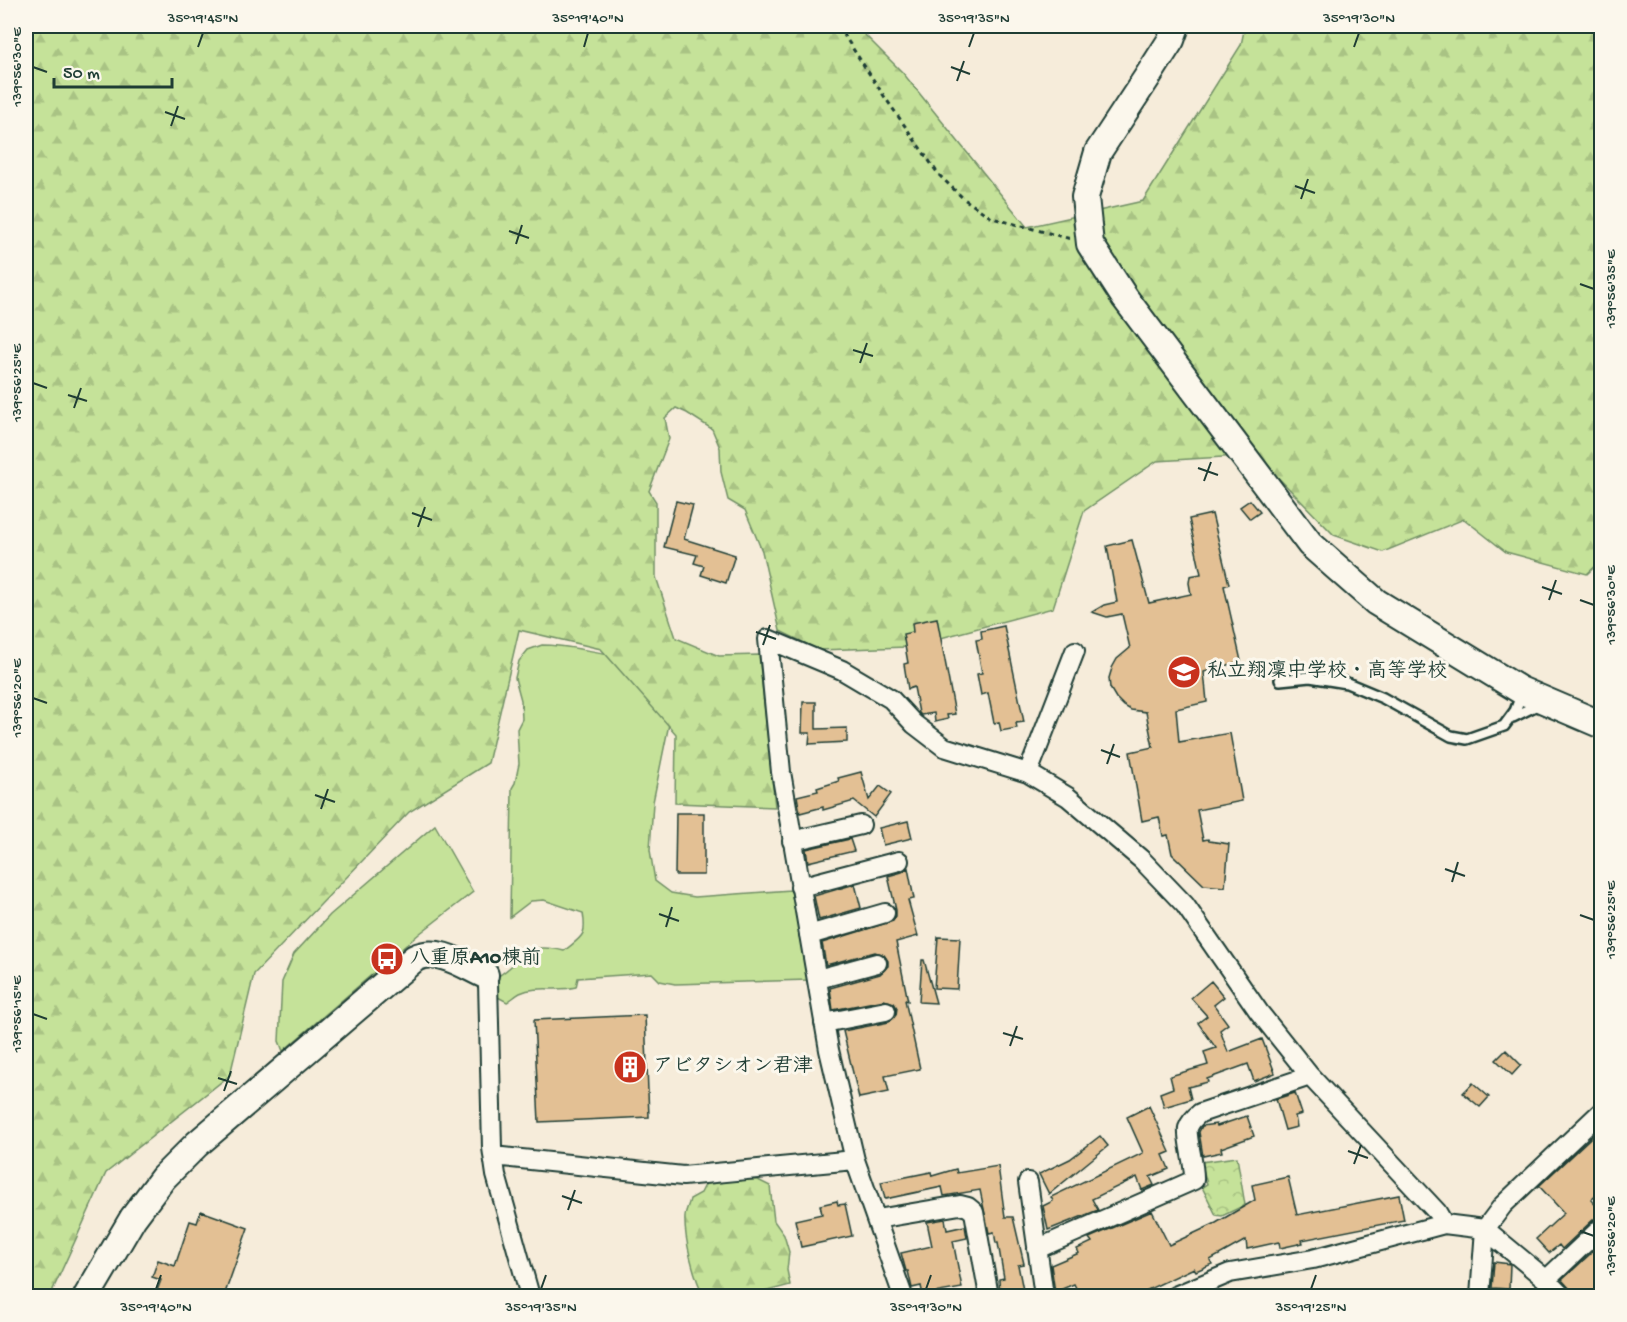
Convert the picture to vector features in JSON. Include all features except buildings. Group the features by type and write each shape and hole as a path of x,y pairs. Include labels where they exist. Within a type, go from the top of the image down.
{"street":[{"path":"1176,26 1160,58 1098,152 1085,197 1090,244 1125,298 1310,544 1376,602 1520,690 1602,725"},
{"path":"903,1296 855,1160 824,1023 781,772 768,639 842,670 891,699 914,724 944,747 1028,773 1068,797 1142,860 1185,905 1259,1012 1310,1076 1437,1212 1444,1224"},
{"path":"1028,773 1075,651"},
{"path":"792,841 861,825"},
{"path":"800,887 899,861"},
{"path":"809,935 885,913"},
{"path":"87,1296 133,1218 163,1178 197,1144 415,958 426,953 440,954 485,975 488,982 490,1127 493,1156 496,1175 530,1296"},
{"path":"818,979 877,963"},
{"path":"824,1023 886,1011"},
{"path":"1037,1249 1194,1180 1195,1168 1188,1129 1193,1119 1200,1113 1310,1076"},
{"path":"1480,1296 1485,1229 1503,1204 1602,1111"},
{"path":"493,1156 683,1176 855,1160"},
{"path":"1028,1182 1044,1296"},
{"path":"877,1219 960,1205 968,1207 974,1212 989,1296"},
{"path":"1174,1296 1230,1273 1313,1258 1444,1224 1485,1229 1562,1296"},
{"path":"1546,1280 1602,1227"}],"lane":[{"path":"1280,680 1310,677 1347,683 1383,698 1451,736 1467,739 1504,726 1515,711 1520,698 1520,690"},
{"path":"1509,719 1546,701"}],"path":[{"path":"838,26 939,175 964,199 992,218 1090,244"}],"green space":[{"path":"26,26 856,26 903,73 1027,227 1143,201 1241,45 1245,26 1601,26 1601,561 1587,574 1506,552 1464,519 1383,552 1334,535 1256,455 1157,461 1084,511 1053,608 907,647 819,650 780,631 762,551 745,510 728,500 721,472 720,448 712,429 676,408 665,418 669,439 649,491 656,502 656,577 676,638 719,656 759,655 775,807 675,803 676,734 601,649 519,630 488,763 409,812 254,974 230,1075 106,1173 50,1296 26,1296"},
{"path":"542,645 611,654 670,719 653,802 650,850 655,881 671,893 695,897 791,890 809,980 675,984 660,981 652,973 578,978 576,987 527,991 507,1002 496,996 497,977 526,953 540,948 564,951 579,939 584,927 583,913 544,900 531,901 510,917 512,788 519,764 517,729 522,719 521,700 515,678 519,661 528,650"},
{"path":"435,825 473,892 419,934 283,1051 279,1041 282,982 294,954 330,915"},
{"path":"1237,1157 1245,1205 1222,1216 1216,1215 1202,1187 1207,1184 1201,1162"},
{"path":"758,1180 770,1186 774,1221 784,1235 789,1252 787,1270 790,1285 748,1296 704,1296 693,1269 686,1236 685,1215 690,1199 701,1193 707,1181"}],"place":[{"name":"私立翔凜中学校・高等学校","path":"1184,672"},
{"name":"八重原A10棟前","path":"387,959"},
{"name":"アビタシオン君津","path":"630,1067"}]}
